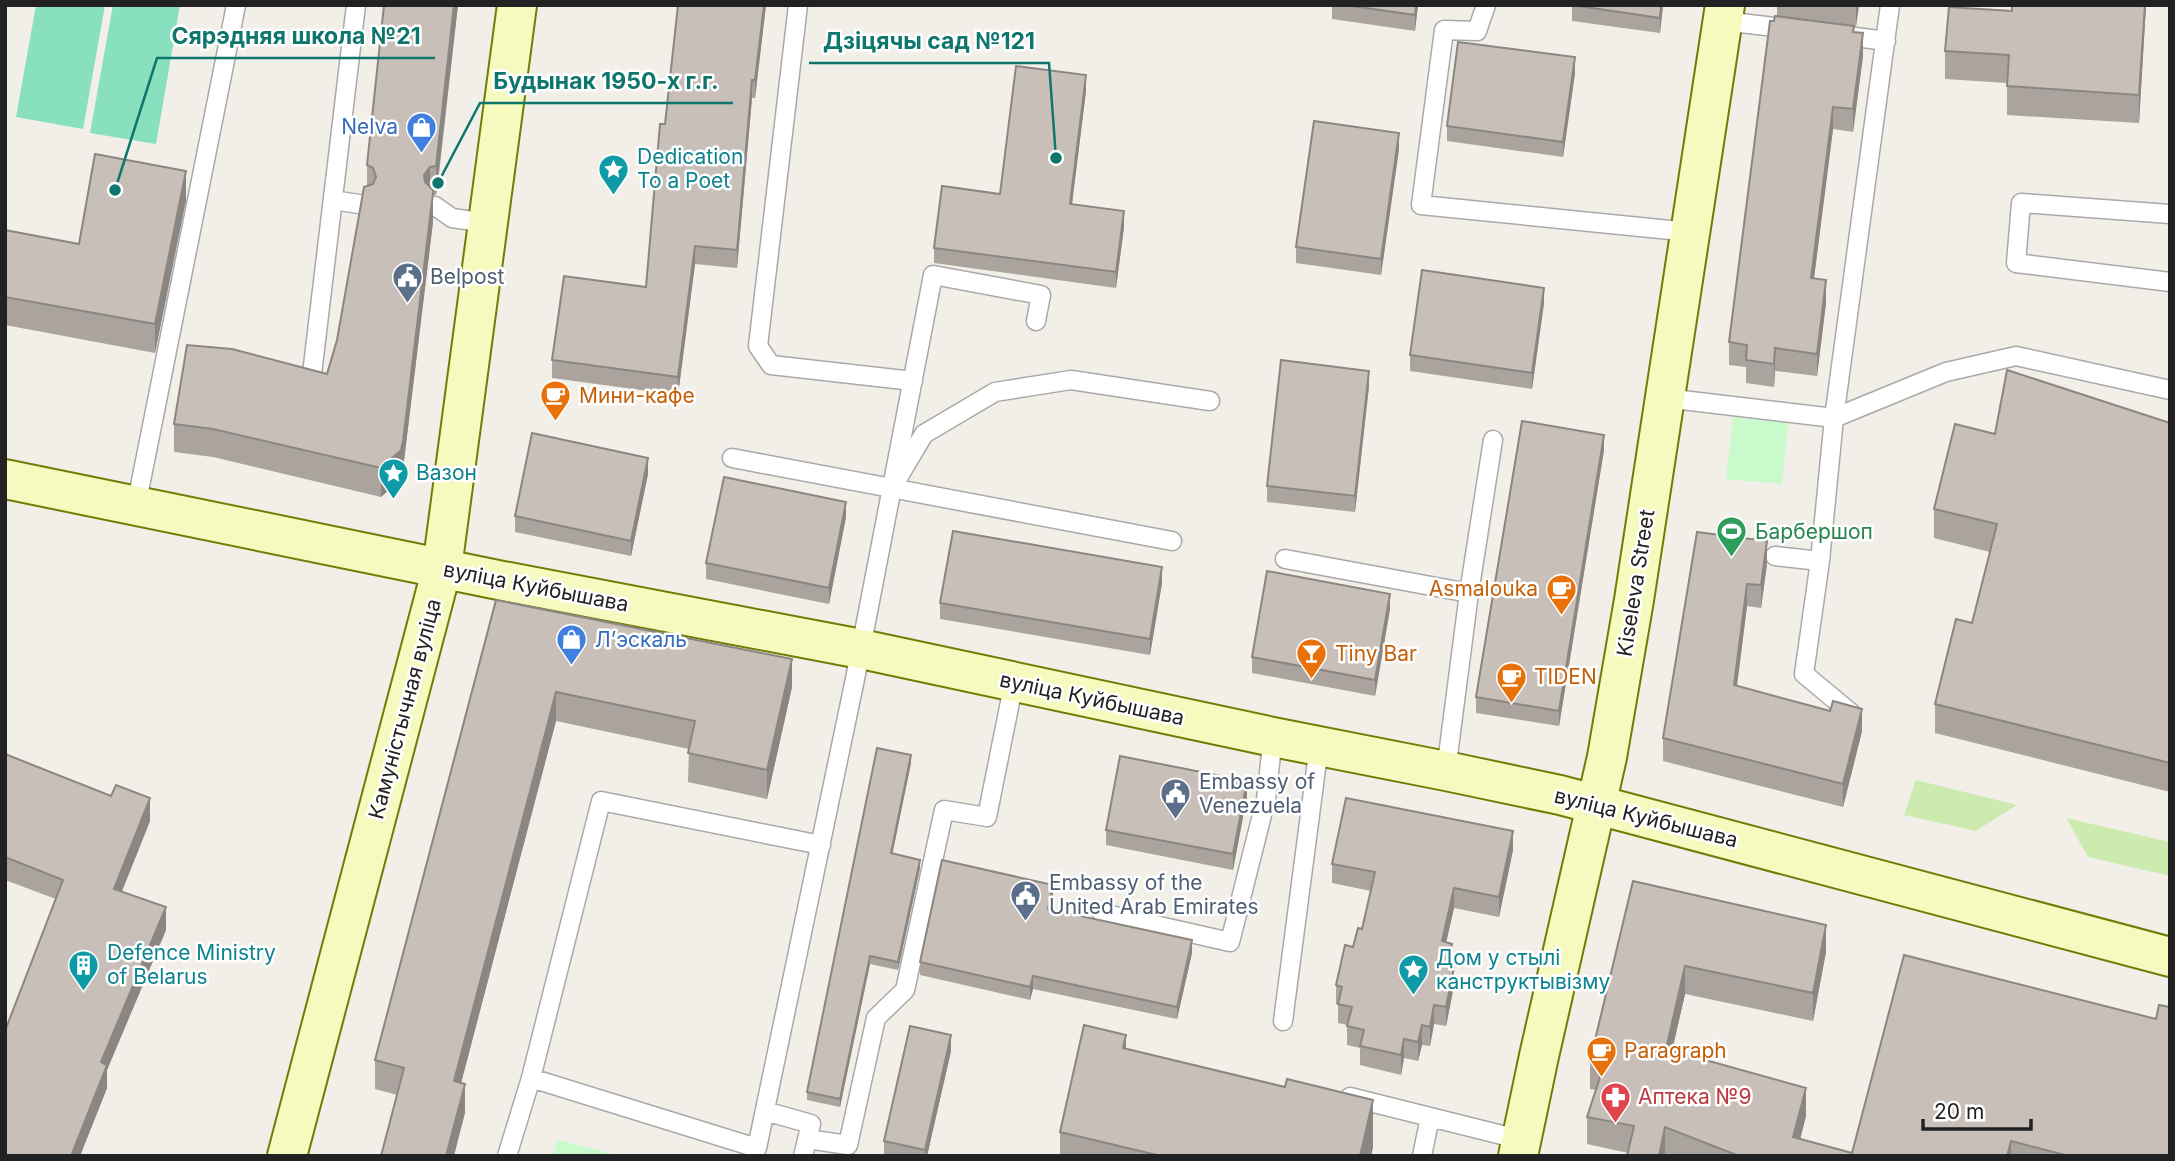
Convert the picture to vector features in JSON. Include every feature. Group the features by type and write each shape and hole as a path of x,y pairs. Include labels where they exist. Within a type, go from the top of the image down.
{"street":[{"name":"Камуністычная вуліца","path":"287,1156 442,568 517,5"},
{"name":"Kiseleva Street","path":"1520,1152 1539,1056 1598,804 1634,600 1724,13"},
{"name":"вуліца Куйбышава","path":"5,479 442,568 861,649 1598,804 2170,957"}],"lane":[{"path":"136,506 236,5"},
{"path":"312,374 356,5"},
{"path":"798,5 758,346 771,365 913,381"},
{"path":"1486,5 1477,31 1444,30 1421,205 1690,232"},
{"path":"1851,713 1804,674 1820,561 1834,418 1890,5"},
{"path":"1724,13 1813,32 1885,41"},
{"path":"333,200 365,205"},
{"path":"2170,214 2021,203 2016,263 2170,282"},
{"path":"435,206 452,218 487,223"},
{"path":"531,1078 757,1148 861,649 933,275 1041,295 1036,321"},
{"path":"1665,398 1834,418 1946,372 2016,356 2170,390"},
{"path":"892,488 924,433 995,392 1071,380 1210,401"},
{"path":"1446,771 1469,593 1493,440"},
{"path":"732,458 1172,541"},
{"path":"1775,556 1820,561"},
{"path":"1284,559 1469,593"},
{"path":"765,1111 811,1124 805,1147 848,1145 876,1018 905,990 944,810 987,817 1014,682"},
{"path":"1102,913 1230,942 1266,799 1273,737"},
{"path":"1283,1021 1319,746"},
{"path":"507,1156 531,1078 601,801 821,845"},
{"path":"1329,1092 1430,1117 1520,1152"},
{"path":"1422,1156 1430,1117"}],"green space":[{"path":"36,5 105,5 83,129 16,117"},
{"path":"113,5 180,5 156,144 90,133"},
{"path":"1733,417 1788,423 1782,484 1726,479"},
{"path":"1916,780 2017,805 1976,831 1904,815"},
{"path":"2066,818 2170,842 2170,876 2088,857"},
{"path":"558,1140 621,1156 553,1156"}],"building":[{"path":"384,5 454,5 436,166 430,167 424,175 425,182 433,193 401,450 381,468 213,429 174,424 187,345 232,349 327,374 337,340 364,187 373,184 376,177 373,168 367,165"},
{"path":"678,5 764,5 755,80 752,80 737,250 695,246 678,377 552,360 564,276 646,287 660,124 665,124"},
{"path":"1345,5 1416,5 1415,15"},
{"path":"1572,5 1661,5 1660,18"},
{"path":"2012,5 2145,5 2139,95 2007,86 2009,55 1945,51 1949,7 2012,11"},
{"path":"1775,16 1854,26 1853,32 1863,33 1853,109 1833,107 1811,278 1826,280 1817,354 1775,348 1774,364 1746,360 1747,345 1729,342 1770,21 1774,21"},
{"path":"1458,42 1575,57 1563,142 1447,126"},
{"path":"1016,66 1086,75 1070,204 1124,211 1116,272 934,248 942,186 1000,194"},
{"path":"1314,121 1399,133 1381,259 1296,247"},
{"path":"95,154 186,171 155,324 5,297 5,230 79,244"},
{"path":"1422,270 1544,288 1532,373 1410,355"},
{"path":"1281,360 1369,371 1355,496 1267,486"},
{"path":"2007,370 2170,423 2170,763 1935,704 1956,619 1972,623 1997,524 1934,509 1955,424 1995,434"},
{"path":"1522,421 1604,435 1559,711 1476,697"},
{"path":"532,433 648,458 631,541 515,516"},
{"path":"724,477 846,502 829,588 706,563"},
{"path":"953,531 1162,567 1150,639 940,603"},
{"path":"1697,532 1767,541 1761,585 1747,584 1734,685 1830,711 1833,701 1862,709 1843,784 1663,738"},
{"path":"1267,571 1390,594 1375,680 1252,657"},
{"path":"496,600 792,659 767,770 688,753 695,721 556,692 454,1081 465,1084 446,1156 381,1156 404,1068 375,1060"},
{"path":"877,748 911,755 891,853 920,860 898,962 870,956 840,1099 807,1092"},
{"name":"Defence Ministry of Belarus","path":"5,754 111,796 116,785 150,798 114,889 166,907 101,1062 107,1065 71,1156 5,1156 5,1031 63,880 5,857"},
{"name":"Embassy of Venezuela","path":"1120,756 1247,781 1233,854 1106,830"},
{"path":"1346,798 1513,831 1499,897 1454,888 1442,941 1452,944 1447,965 1454,967 1446,1007 1434,1005 1430,1027 1422,1025 1418,1042 1404,1039 1401,1055 1360,1046 1364,1030 1347,1026 1352,1007 1338,1004 1342,987 1336,985 1345,945 1353,947 1358,928 1362,929 1375,872 1332,864"},
{"path":"942,860 1053,885 1048,909 1192,940 1177,1007 1033,976 1030,987 920,962"},
{"path":"1633,881 1826,925 1813,993 1685,966 1666,1049 1806,1088 1793,1137 1852,1153 1904,955 2156,1019 2159,1005 2170,1007 2170,1156 2069,1156 2011,1141 2007,1156 1739,1156 1665,1127 1659,1156 1627,1156 1634,1126 1587,1117 1604,1065 1590,1061"},
{"path":"1084,1025 1126,1035 1123,1048 1285,1087 1287,1079 1373,1100 1360,1156 1161,1156 1060,1132"},
{"path":"910,1026 951,1035 925,1150 884,1141"}],"place":[{"name":"Nelva","path":"421,154"},
{"name":"Дзіцячы сад №121","path":"1056,158"},
{"name":"Будынак 1950-х г.г.","path":"438,183"},
{"name":"Сярэдняя школа №21","path":"115,190"},
{"name":"Dedication To a Poet","path":"614,196"},
{"name":"Belpost","path":"407,304"},
{"name":"Мини-кафе","path":"556,423"},
{"name":"Вазон","path":"393,500"},
{"name":"Барбершоп","path":"1732,559"},
{"name":"Asmalouka","path":"1561,616"},
{"name":"Лʼэскаль","path":"572,667"},
{"name":"Tiny Bar","path":"1312,681"},
{"name":"TIDEN","path":"1511,704"},
{"name":"Embassy of Venezuela","path":"1176,821"},
{"name":"Embassy of the United Arab Emirates","path":"1026,922"},
{"name":"Defence Ministry of Belarus","path":"84,992"},
{"name":"Дом у стылі канструктывізму","path":"1413,997"},
{"name":"Paragraph","path":"1601,1078"},
{"name":"Аптека №9","path":"1615,1124"}]}
